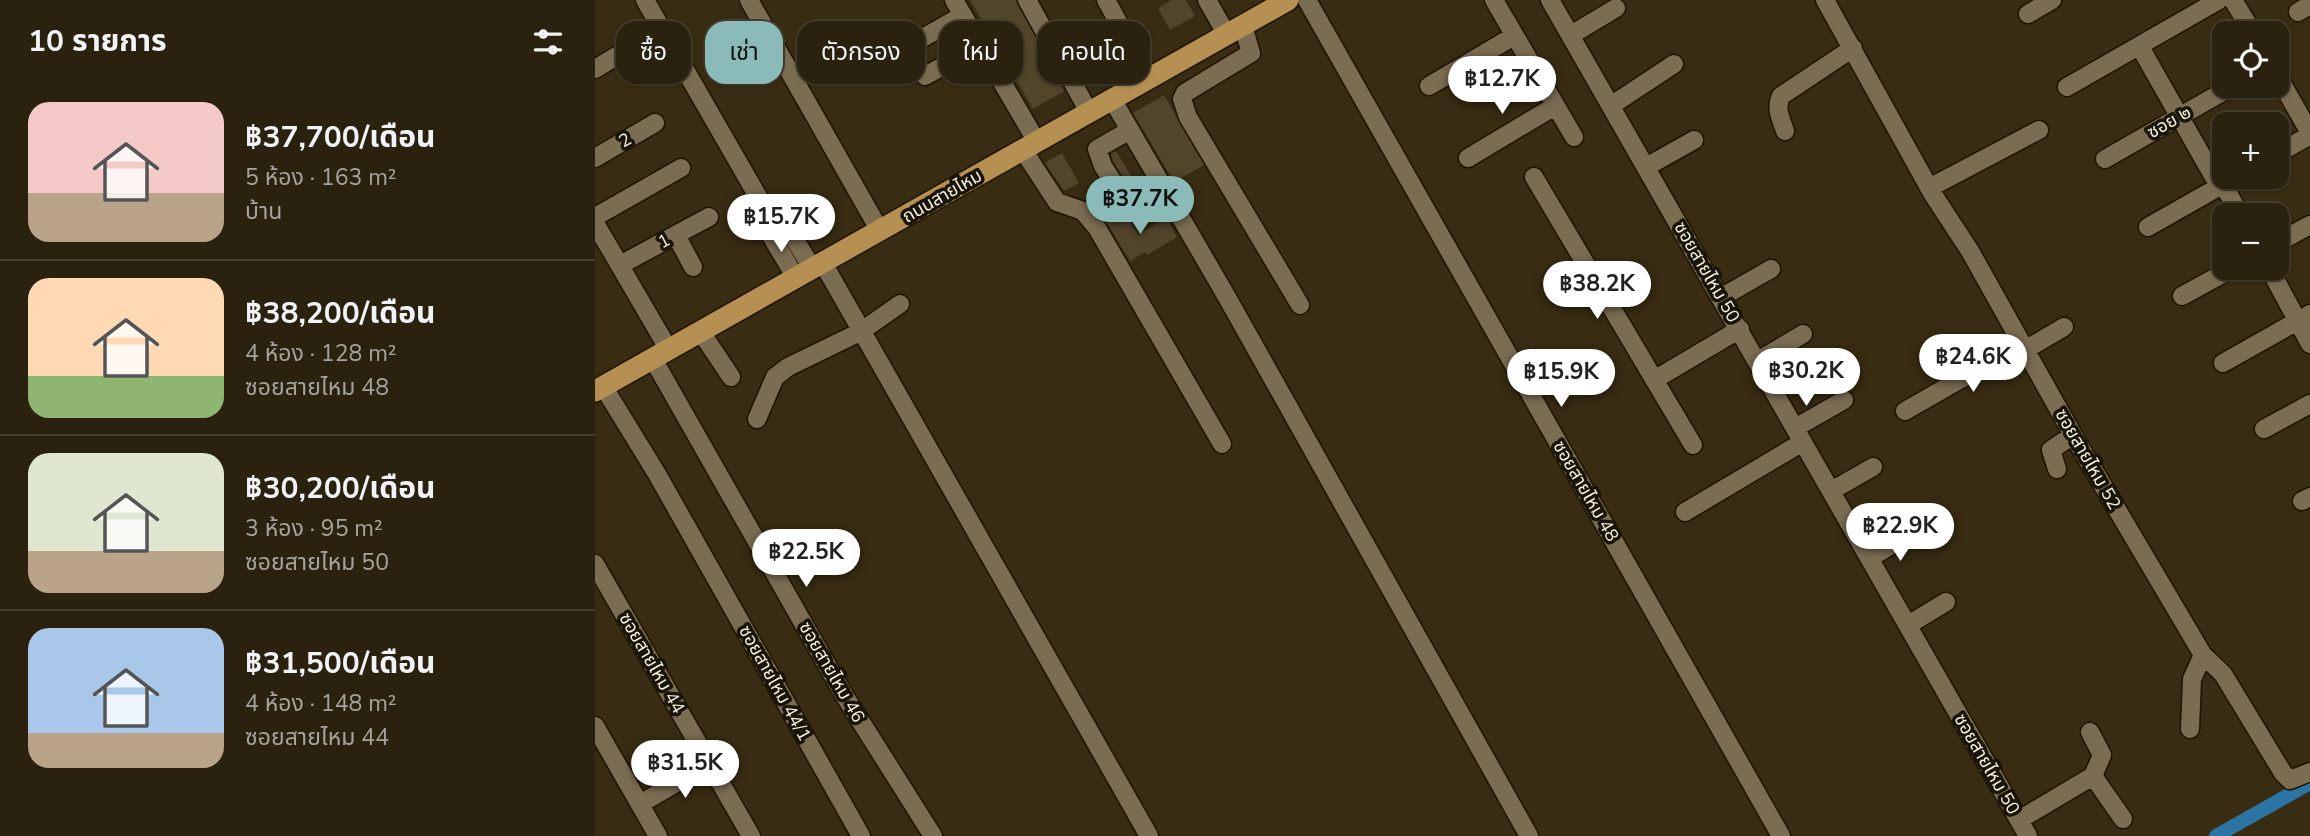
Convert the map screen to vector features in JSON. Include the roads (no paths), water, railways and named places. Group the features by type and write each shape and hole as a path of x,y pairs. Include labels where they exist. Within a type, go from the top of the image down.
{"main road":[{"name":"ถนนสายไหม","path":"1150,77 1288,0"},
{"name":"ถนนสายไหม","path":"599,388 1138,84"}],"street":[{"path":"645,0 768,214 767,229 811,270 860,331 1149,836"},
{"path":"749,0 880,231"},
{"path":"1027,0 1090,112"},
{"path":"1106,0 1118,21"},
{"path":"1207,0 1251,53 1185,93 1182,99 1188,117 1300,305"},
{"name":"ซอยสายไหม 48","path":"1307,0 1781,836"},
{"path":"1494,0 1574,137"},
{"name":"ซอยสายไหม 50","path":"1551,0 2024,828"},
{"name":"ซอยสายไหม 52","path":"1825,0 1929,188 1977,263 2073,435 2203,655 2223,674 2290,780 2310,772"},
{"path":"2028,14 2052,0"},
{"path":"2067,87 2219,0"},
{"path":"2233,0 2246,21"},
{"path":"925,34 959,8"},
{"path":"1570,35 1616,8"},
{"path":"1429,86 1514,36"},
{"path":"2140,47 2179,116 2212,162"},
{"path":"1785,131 1777,103 1781,96 1853,48"},
{"path":"595,69 616,57"},
{"path":"1612,105 1674,64"},
{"path":"925,76 939,68"},
{"path":"1000,84 1057,202 1063,207 1083,211 1097,228 1221,444"},
{"path":"2289,96 2310,134 2289,147"},
{"name":"ซอย ๒","path":"2105,159 2212,98"},
{"path":"1112,99 1529,836"},
{"path":"1468,158 1555,107"},
{"name":"2","path":"595,158 655,122"},
{"path":"1130,130 1097,149 1103,166 1129,207 1164,188"},
{"path":"1929,188 2039,130"},
{"path":"1646,167 1694,140"},
{"path":"595,217 681,168"},
{"path":"1535,177 1693,445"},
{"path":"2148,227 2214,189"},
{"name":"1","path":"620,265 709,217"},
{"name":"ซอยสายไหม 46","path":"595,223 620,265 661,354 844,695 933,836"},
{"path":"2289,236 2310,225"},
{"path":"676,235 694,267"},
{"path":"1722,297 1771,269"},
{"path":"2182,296 2212,280"},
{"path":"2278,280 2304,317 2310,344"},
{"path":"757,419 775,377 788,367 860,331 900,304"},
{"path":"2223,363 2304,317"},
{"path":"1905,411 2064,327"},
{"path":"1654,380 1740,329"},
{"path":"701,332 731,377"},
{"path":"1758,361 1803,334"},
{"name":"ซอยสายไหม 44/1","path":"599,388 657,474 862,836"},
{"path":"1685,512 1799,435 1844,400"},
{"path":"2264,429 2310,404"},
{"path":"2057,469 2052,461 2051,450 2073,435"},
{"path":"1831,491 1873,467"},
{"path":"1870,558 1909,534"},
{"name":"ซอยสายไหม 44","path":"595,564 751,836"},
{"path":"1908,625 1946,601"},
{"path":"2190,729 2192,679 2203,655"},
{"path":"595,726 658,836"},
{"path":"2024,828 2093,775 2102,755 2090,732"},
{"path":"640,804 710,763"},
{"path":"2093,775 2123,819"}],"waterway":[{"path":"2216,836 2310,783"}]}
